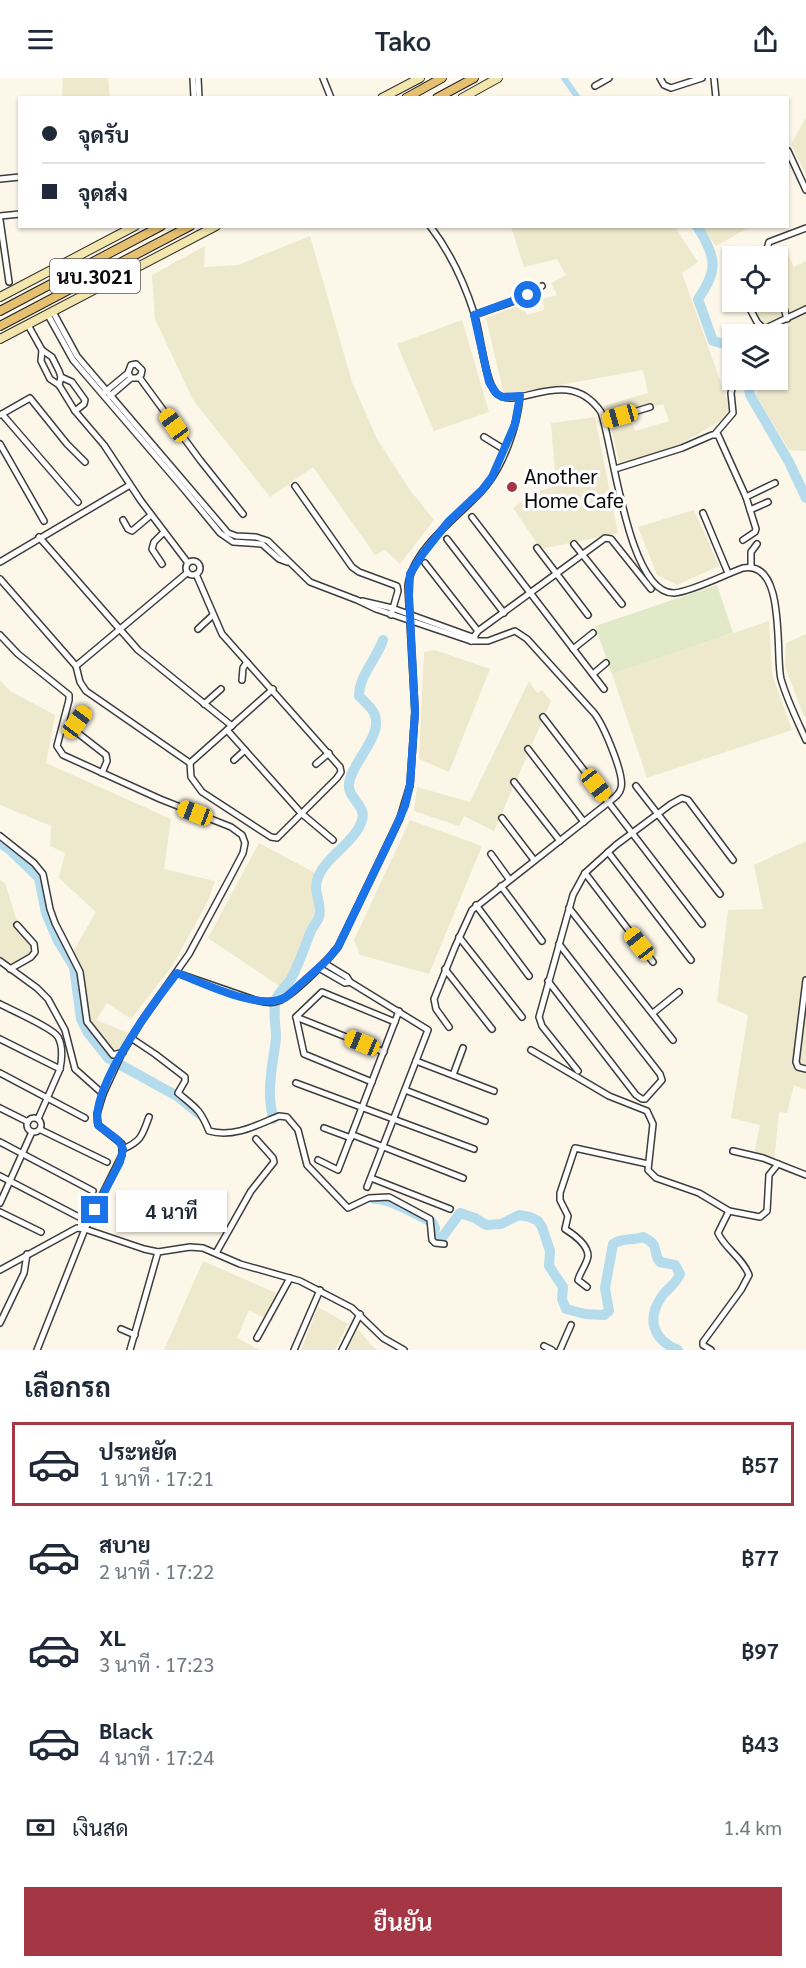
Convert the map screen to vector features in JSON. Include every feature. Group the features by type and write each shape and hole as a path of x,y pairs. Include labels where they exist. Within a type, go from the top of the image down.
{"main road":[{"path":"386,96 420,78"},
{"path":"410,96 442,78"},
{"path":"441,96 474,78"},
{"path":"466,96 498,78"},
{"name":"นบ.3021","path":"0,297 131,228"},
{"name":"นบ.3021","path":"0,311 157,228"},
{"name":"นบ.3021","path":"0,326 186,228"},
{"name":"นบ.3021","path":"0,339 212,228"}],"street":[{"path":"193,78 196,96"},
{"path":"196,96 198,78"},
{"path":"323,78 330,96"},
{"path":"595,86 609,78"},
{"path":"660,78 664,85 671,88 702,78"},
{"path":"714,78 716,96"},
{"path":"789,153 806,190"},
{"path":"0,179 18,177"},
{"path":"9,282 0,218 18,214"},
{"path":"431,228 456,268 474,315 492,389 502,397 572,390 594,404 601,412 632,543 643,565 659,586 669,592 677,592 750,567 756,567 763,572 775,605 780,638 781,678 806,740"},
{"path":"768,246 773,240 806,228"},
{"path":"474,315 517,300 542,286"},
{"path":"752,312 764,329 806,309"},
{"path":"786,312 788,319"},
{"path":"50,313 75,358 224,530 244,540 268,541 310,582 391,611 411,621 479,640 495,639 511,631 522,634 601,723 619,770 622,786 618,794 609,802 476,905 467,917 434,1005 449,1027"},
{"path":"28,325 42,350 52,357 61,377 59,385"},
{"path":"42,350 40,361 50,379 59,385 75,411 104,445 151,515 188,563"},
{"path":"130,375 129,367 136,364 142,369 140,377"},
{"path":"106,395 130,375"},
{"path":"130,375 140,377 200,460 243,514"},
{"path":"61,377 72,382 85,400 84,404 75,411"},
{"path":"615,470 682,448 715,434 733,412 732,390"},
{"path":"177,973 255,1000 280,1001 319,968 338,947 405,806 411,776 415,721 409,582 417,562 448,522 488,483 505,450 516,419 520,396"},
{"path":"78,502 1,414 30,398 67,444 85,462"},
{"path":"604,421 651,407"},
{"path":"715,434 720,437 746,497 756,531 743,540"},
{"path":"484,437 505,450"},
{"path":"0,444 44,521"},
{"path":"746,497 775,483"},
{"path":"0,562 130,485"},
{"path":"295,486 352,567 359,572 397,586 398,591 391,611"},
{"path":"750,510 768,502"},
{"path":"703,513 728,573"},
{"path":"123,520 128,529 132,531 151,515"},
{"path":"472,517 604,689"},
{"path":"162,564 152,549 154,542 164,532"},
{"path":"39,537 138,650 230,728 245,750 301,813 333,840"},
{"path":"472,639 478,631 557,574 602,538 611,539 651,589"},
{"path":"447,539 504,613"},
{"path":"573,544 621,604"},
{"path":"750,567 751,552 757,544"},
{"path":"537,548 588,615"},
{"path":"187,573 196,574 200,569 199,564 195,561 188,563"},
{"path":"187,573 188,563"},
{"path":"425,563 478,631"},
{"path":"76,666 187,573"},
{"path":"190,764 191,777 202,792 274,838 280,837 339,775 340,767 222,634 196,574"},
{"path":"0,579 76,666 82,686 86,691 190,764"},
{"path":"198,629 213,615"},
{"path":"573,648 593,633"},
{"path":"0,635 18,654 69,695 57,746 60,753 159,799 231,827 240,832 244,838 243,852 232,874 177,973 141,1022 122,1053 102,1094 97,1114 98,1125 119,1141 123,1149 120,1162 85,1229 37,1350"},
{"path":"242,680 243,668 247,662"},
{"path":"593,674 606,663"},
{"path":"204,704 221,689"},
{"path":"190,764 273,689"},
{"path":"86,711 74,730 106,755 107,761 102,772"},
{"path":"543,717 702,924"},
{"path":"528,749 584,822"},
{"path":"234,760 245,750"},
{"path":"316,764 329,753"},
{"path":"514,782 560,841"},
{"path":"636,786 720,894"},
{"path":"578,1071 539,1021 539,1013 573,895 585,873 608,852 658,814 679,799 685,798 733,860"},
{"path":"502,818 534,860"},
{"path":"0,836 41,871 55,923 80,972 87,1022 113,1055 122,1053"},
{"path":"608,852 691,960"},
{"path":"490,854 509,879"},
{"path":"585,873 653,962"},
{"path":"501,886 542,941"},
{"path":"476,905 529,975"},
{"path":"569,908 673,1040"},
{"path":"10,969 33,955 35,948 17,924"},
{"path":"459,937 522,1017"},
{"path":"548,981 636,1095 642,1100 645,1099 661,1084 660,1074 559,944"},
{"path":"0,961 48,999 64,1030 75,1069 102,1094"},
{"path":"324,963 347,977 350,982"},
{"path":"319,968 345,982 350,982 428,1030 367,1187"},
{"path":"446,969 492,1029"},
{"path":"806,980 803,1033 796,1065 806,1069"},
{"path":"296,1017 322,992 395,1022"},
{"path":"653,1014 679,992"},
{"path":"0,1004 56,1034 62,1054 60,1070 38,1119"},
{"path":"318,1160 338,1170 399,1011"},
{"path":"296,1017 384,1052"},
{"path":"296,1017 304,1054 372,1082"},
{"path":"131,1038 185,1077 178,1093 199,1110 205,1118 209,1131 234,1132 279,1116 287,1118 298,1130 307,1165 348,1208 369,1198 389,1197 431,1220 432,1240 435,1243 444,1244"},
{"path":"0,1039 60,1070"},
{"path":"453,1075 463,1047"},
{"path":"531,1050 609,1096 647,1111 653,1124 649,1173 656,1178 689,1188 729,1211 757,1217 763,1215 767,1208 769,1175 778,1164"},
{"path":"416,1062 494,1091"},
{"path":"0,1074 85,1118"},
{"path":"296,1083 474,1149"},
{"path":"405,1090 485,1121"},
{"path":"0,1108 28,1122"},
{"path":"123,1149 141,1138 149,1117"},
{"path":"28,1122 31,1119 38,1119"},
{"path":"38,1119 42,1125 40,1130"},
{"path":"28,1122 28,1129 32,1132"},
{"path":"324,1128 463,1178"},
{"path":"32,1132 40,1130 107,1162"},
{"path":"0,1203 32,1132"},
{"path":"216,1253 251,1191 274,1162 256,1139"},
{"path":"0,1142 93,1191"},
{"path":"587,1287 578,1280 588,1258 586,1250 575,1235 565,1229 568,1216 560,1200 568,1164 575,1148 648,1164"},
{"path":"734,1150 806,1175"},
{"path":"0,1176 79,1217"},
{"path":"371,1178 450,1209"},
{"path":"711,1350 703,1345 703,1342 741,1290 749,1275 723,1243 718,1233 729,1211"},
{"path":"0,1212 41,1232"},
{"path":"0,1270 77,1228 158,1252 198,1247 240,1264 290,1278 320,1290 360,1314 383,1338 404,1350"},
{"path":"130,1350 158,1252"},
{"path":"0,1323 24,1273 27,1254"},
{"path":"257,1338 290,1278"},
{"path":"294,1350 320,1290"},
{"path":"342,1350 360,1314"},
{"path":"560,1350 571,1325"},
{"path":"121,1329 135,1335"},
{"path":"544,1346 552,1350"}],"shaded area":[{"path":"63,78 108,78 110,96 62,96"},
{"path":"806,117 806,175 791,144"},
{"path":"511,228 676,228 698,262 682,273 732,414 676,447 620,465 611,427 631,421 635,431 669,421 663,404 608,420 603,406 648,393 643,370 504,395 486,318 522,304 527,315 544,310 543,299 557,295 551,283 566,275 557,259 524,267"},
{"path":"703,228 748,228 716,246"},
{"path":"310,236 352,382 377,439 410,490 434,520 400,564 385,550 375,555 313,467 270,497 193,400 155,319 152,275 205,246 204,267 238,265"},
{"path":"788,254 794,267 806,261 806,451 789,450 756,395 758,390 788,390 788,324 753,324 749,312 788,312"},
{"path":"462,320 489,412 434,431 397,344"},
{"path":"595,417 618,533 541,549 513,508 533,493 556,486 551,423"},
{"path":"694,510 719,566 677,585 657,575 638,527"},
{"path":"769,621 772,674 792,730 647,778 612,674"},
{"path":"806,634 806,716 804,717 785,666 786,643"},
{"path":"435,650 490,669 449,772 419,759 424,652"},
{"path":"0,680 10,691 55,715 46,763 171,819 164,869 215,881 207,903 172,966 131,1019 107,1003 96,1020 129,1033 115,1057 88,1024 78,966 71,955 96,912 59,878 65,853 50,846 51,826 0,805"},
{"path":"529,681 537,693 542,690 551,701 494,831 464,816 459,826 414,811 417,787 470,802"},
{"path":"410,820 482,846 429,974 360,955 354,940"},
{"path":"806,841 806,1090 794,1085 787,1113 779,1112 774,1162 754,1154 760,1125 731,1118 748,1015 717,1002 728,910 763,909 754,865"},
{"path":"259,843 315,873 314,915 307,950 281,987 208,938"},
{"path":"0,880 5,883 16,918 36,953 11,967 0,959"},
{"path":"203,1261 283,1296 272,1322 249,1310 237,1338 260,1350 164,1350"},
{"path":"318,1307 348,1324 335,1350 301,1350"},
{"path":"358,1329 373,1347 378,1350 347,1350"}],"green space":[{"path":"717,585 733,633 612,674 595,626"}],"waterway":[{"path":"564,78 577,96"},
{"path":"698,228 713,263 705,289 698,299 713,341 722,343"},
{"path":"749,390 806,498"},
{"path":"273,1119 270,1089 276,1038 274,1012 276,1002 278,995 291,979 319,917 320,907 316,888 318,877 322,869 353,836 362,820 362,810 351,794 349,784 355,767 375,730 376,721 373,711 359,696 362,682 383,640"},
{"path":"0,843 39,878 46,913 58,941 74,967 81,1019 88,1033 108,1058 177,1096 199,1114"},
{"path":"374,1199 395,1204 432,1222 435,1228 433,1239 436,1242 441,1239 460,1213 486,1225 501,1224 519,1215 538,1221 550,1251 549,1266 563,1287 562,1299 566,1309 585,1314 604,1315 609,1311 605,1288 613,1244 643,1237 652,1243 660,1262 675,1265 680,1274 662,1296 653,1321 663,1341 678,1350"}],"place":[{"name":"Another Home Cafe","path":"512,487"}],"route":[{"path":"95,1210 120,1162 123,1149 122,1144 116,1138 101,1130 98,1125 97,1114 102,1094 136,1029 177,973 255,1000 280,1001 325,962 338,947 393,833 405,806 413,758 415,712 410,574 448,522 474,499 492,477 507,446 519,408 520,396 502,397 492,389 474,315 528,295"}]}
